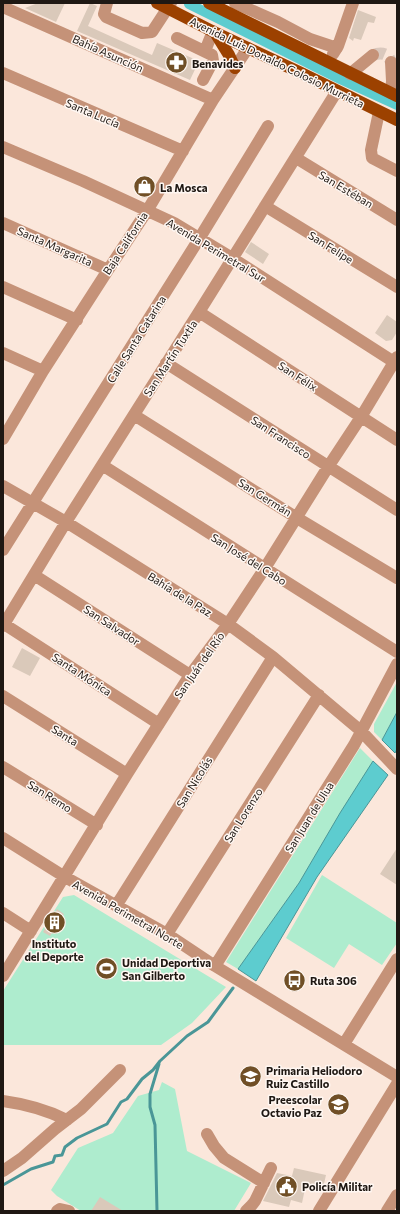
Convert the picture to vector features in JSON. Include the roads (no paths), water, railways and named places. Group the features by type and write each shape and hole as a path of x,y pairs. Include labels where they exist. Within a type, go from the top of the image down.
{"main road":[{"name":"Avenida Luis Donaldo Colosio Murrieta","path":"157,3 170,6 214,32 397,120"},
{"name":"Avenida Luis Donaldo Colosio Murrieta","path":"209,3 350,74 394,86"},
{"path":"214,32 229,54 235,68"}],"street":[{"path":"107,3 104,14 106,18 142,33 152,32 170,6"},
{"path":"235,3 278,22 310,39 337,48"},
{"path":"328,62 337,48 353,3"},
{"name":"Bahía Asunción","path":"3,7 213,100"},
{"path":"205,51 214,32"},
{"path":"177,38 212,55 213,59 203,80"},
{"name":"Baja California","path":"3,439 8,421 77,320 147,211 213,100 248,48"},
{"path":"350,74 373,55"},
{"path":"391,62 390,70 394,86"},
{"name":"Santa Lucía","path":"3,73 183,151"},
{"name":"San Martín Tuxtla","path":"4,625 66,522 337,91"},
{"path":"379,112 371,150 372,158 397,171"},
{"name":"Calle Santa Catarina","path":"3,550 199,239 268,126"},
{"name":"Avenida Perimetral Sur","path":"3,147 83,181 174,223 396,361"},
{"name":"San Estéban","path":"296,158 397,220"},
{"name":"San Felipe","path":"266,206 397,287"},
{"name":"Santa Margarita","path":"3,223 108,270"},
{"path":"3,288 77,320"},
{"name":"San Félix","path":"199,312 397,440"},
{"path":"3,353 43,371"},
{"name":"San Juán del Río","path":"3,976 127,774 190,675 228,624 265,568 396,361"},
{"name":"San Francisco","path":"166,363 397,510"},
{"name":"San Germán","path":"134,415 297,518 397,578"},
{"name":"San José del Cabo","path":"102,465 397,652"},
{"name":"Bahía de la Paz","path":"3,486 66,522 228,624 319,695 361,731 397,769"},
{"name":"San Salvador","path":"34,575 190,675"},
{"name":"Santa Mónica","path":"4,625 159,724"},
{"name":"San Nicolás","path":"116,906 273,658"},
{"name":"San Juan de Ulua","path":"216,966 354,745 397,664"},
{"name":"San Lorenzo","path":"167,934 319,695"},
{"name":"Santa","path":"3,696 127,774"},
{"name":"San Remo","path":"3,766 97,825"},
{"name":"Avenida Perimetral Norte","path":"3,838 65,877 167,934 216,966 397,1077"},
{"path":"3,913 31,931"},
{"path":"344,1044 397,959"},
{"path":"3,1171 22,1158 91,1100 120,1070"},
{"path":"319,1211 397,1084"},
{"path":"3,1101 18,1103 54,1113 67,1120"},
{"path":"207,1134 214,1146 224,1158 264,1183"},
{"path":"250,1210 271,1168"},
{"path":"387,1211 397,1195"}],"water":[{"path":"397,712 397,749 395,753 382,740"},
{"path":"373,761 388,775 317,877 256,981 238,969 299,883 340,813"}],"waterway":[{"path":"189,4 340,79 397,105"},
{"path":"3,1185 31,1169 53,1162 55,1156 62,1155 65,1147 77,1138 107,1124 121,1102 127,1099 142,1079 187,1036 208,1022 233,988"},
{"path":"157,1211 155,1125 150,1107 150,1094 159,1064"}],"tunnel":[{"path":"373,55 384,54 390,59 391,62"}],"place":[{"name":"Benavides","path":"177,63"},
{"name":"La Mosca","path":"144,187"},
{"name":"Instituto del Deporte","path":"54,923"},
{"name":"Unidad Deportiva San Gilberto","path":"107,968"},
{"name":"Ruta 306","path":"295,980"},
{"name":"Primaria Heliodoro Ruiz Castillo","path":"250,1076"},
{"name":"Preescolar Octavio Paz","path":"338,1105"},
{"name":"Policía Militar","path":"286,1186"}]}
